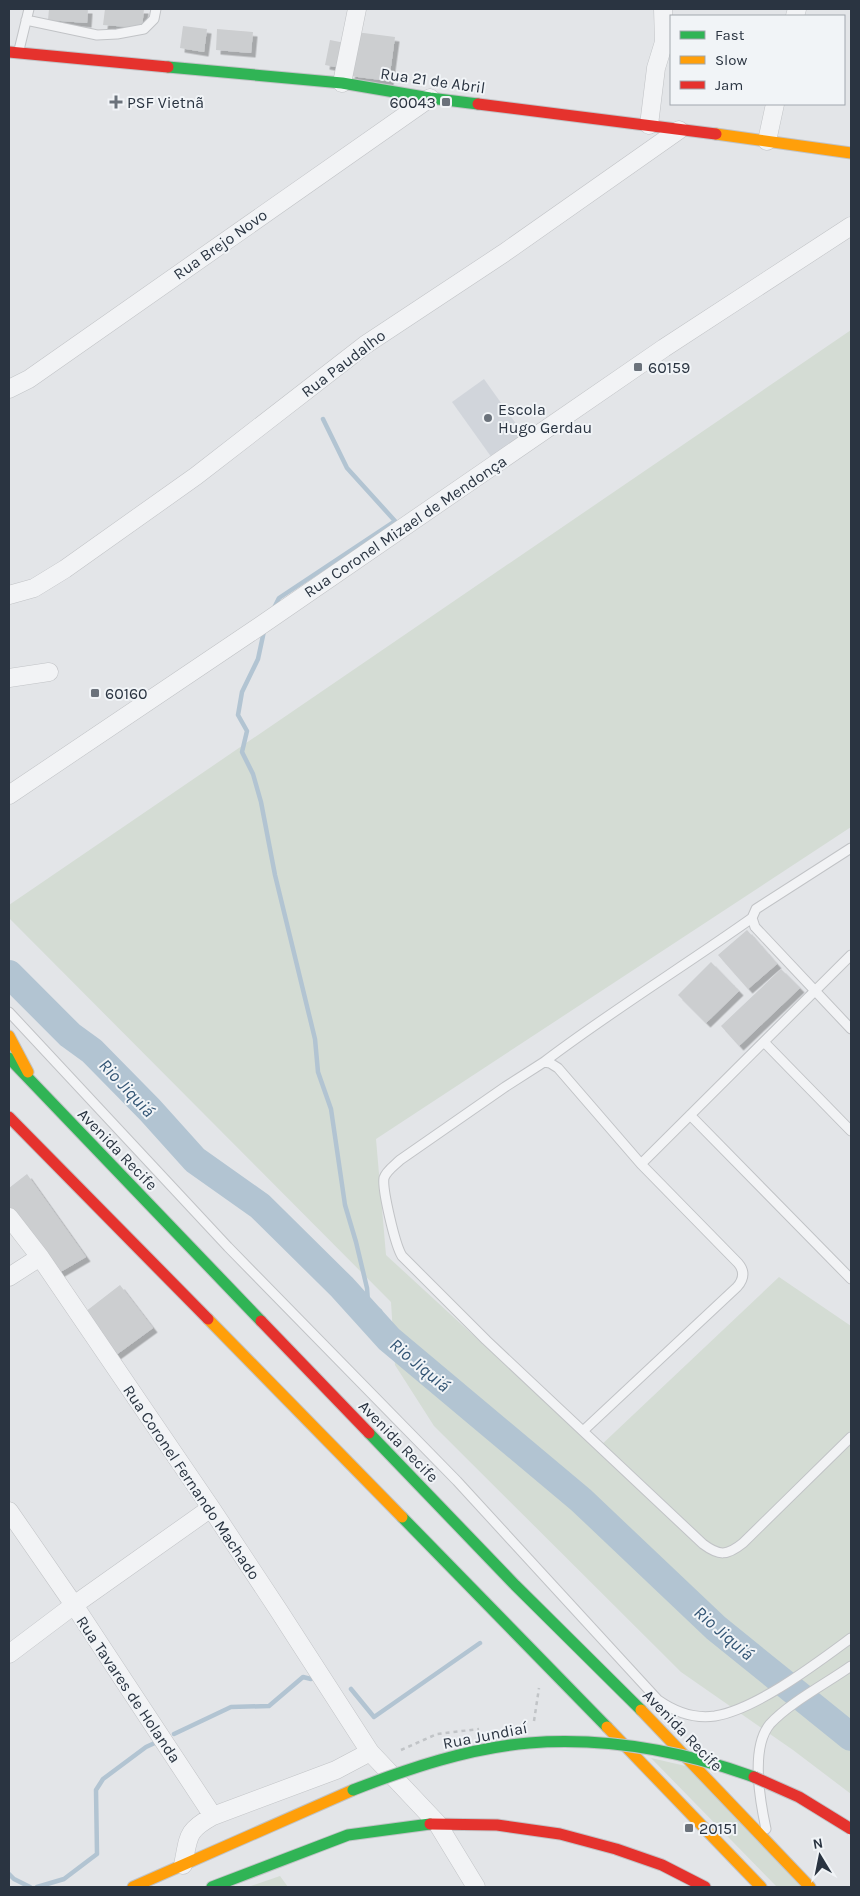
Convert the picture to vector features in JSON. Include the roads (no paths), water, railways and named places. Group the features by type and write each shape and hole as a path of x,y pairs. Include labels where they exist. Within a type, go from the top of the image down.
{"main road":[{"name":"Rua 21 de Abril","path":"14,53 342,83 430,98 649,125 851,153"},
{"path":"9,1036 39,1091"},
{"name":"Avenida Recife","path":"9,1058 515,1585 641,1710 810,1887"},
{"path":"9,1117 561,1679 760,1887"},
{"name":"Rua Jundiaí","path":"133,1887 352,1790 448,1757 528,1742 575,1741 614,1744 663,1752 714,1764 765,1781 813,1805 851,1829"},
{"path":"212,1887 348,1835 437,1823 498,1825 560,1834 616,1848 662,1865 704,1887"}],"street":[{"path":"342,83 357,9"},
{"path":"649,125 656,68 664,42 663,9"},
{"name":"Rua Brejo Novo","path":"9,389 29,378 430,98"},
{"path":"767,142 775,105"},
{"name":"Rua Paudalho","path":"9,595 34,588 65,570 196,476 365,344 504,253 679,130"},
{"name":"Rua Coronel Mizael de Mendonça","path":"9,794 260,626 664,348 851,226"},
{"path":"9,678 49,672"},
{"name":"Rua Coronel Fernando Machado","path":"9,1217 40,1257 210,1508 373,1756 437,1823 476,1887"},
{"path":"9,1278 40,1257"},
{"path":"9,1654 210,1508"},
{"name":"Rua Tavares de Holanda","path":"9,1511 213,1816"},
{"path":"183,1865 192,1830 198,1824 213,1816 373,1756"}],"lane":[{"path":"14,53 29,9"},
{"path":"26,20 97,35 117,34 144,28 154,19 156,9"},
{"path":"851,848 756,910 752,918 685,965 591,1026 544,1062 400,1160 387,1173 384,1182 394,1238 402,1256 486,1340 703,1544 716,1552 730,1551 743,1543 851,1437"},
{"path":"752,918 755,927 851,1029"},
{"path":"641,1164 851,955"},
{"path":"9,1012 228,1247 457,1481 658,1700 672,1710 692,1716 714,1716 737,1710 776,1689 851,1638"},
{"path":"764,1042 851,1131"},
{"path":"544,1062 558,1068 641,1164 738,1263 743,1271 741,1283 583,1431"},
{"path":"690,1115 851,1278"},
{"path":"769,1844 759,1798 758,1769 761,1744 769,1726 789,1708 851,1666"}],"waterway":[{"path":"274,608 279,598 395,521 347,468 323,419"},
{"path":"264,631 258,659 242,692 238,715 247,731 242,752 253,774 261,802 275,875 315,1039 318,1072 331,1109 345,1205 367,1288 368,1302 380,1311 389,1339"},
{"name":"Rio Jiquiá","path":"9,974 70,1035 92,1051 150,1110 195,1160 260,1206 342,1287 389,1339 581,1500 716,1628 851,1737"},
{"path":"351,1689 374,1717 480,1643"},
{"path":"174,1734 231,1707 269,1706 303,1677 311,1679"},
{"path":"37,1887 64,1879 97,1854 96,1790 103,1779 146,1747 159,1741"},
{"path":"9,1874 14,1879 30,1887"}],"place":[{"name":"PSF Vietnã","path":"116,102"},
{"name":"60043","path":"446,102"},
{"name":"60159","path":"638,367"},
{"name":"Escola Hugo Gerdau","path":"488,418"},
{"name":"60160","path":"95,693"},
{"name":"20151","path":"689,1828"}]}
